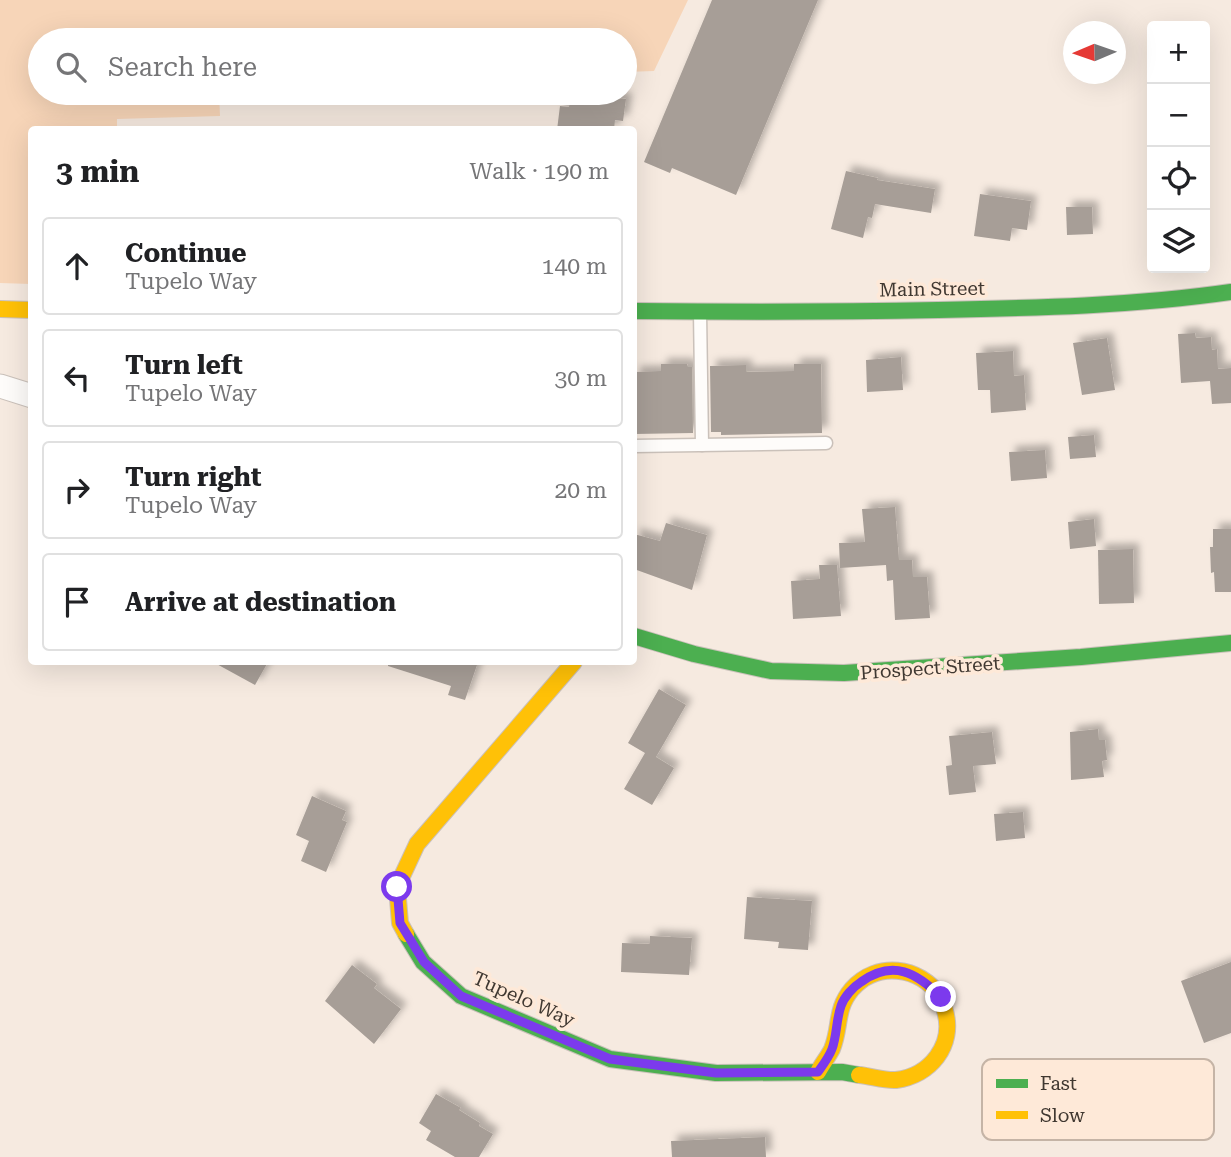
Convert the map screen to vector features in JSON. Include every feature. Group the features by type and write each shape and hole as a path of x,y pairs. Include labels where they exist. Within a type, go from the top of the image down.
{"street":[{"name":"Main Street","path":"637,311 1012,309 1163,300 1231,292"},
{"path":"0,309 28,310"},
{"path":"0,386 28,395"},
{"name":"Prospect Street","path":"637,637 694,654 771,671 844,673 1082,657 1231,643"},
{"name":"Tupelo Way","path":"571,665 417,844 397,887 400,923 424,962 461,996 610,1059 716,1073 842,1072 895,1080 920,1073 937,1059 947,1039 947,1018 941,997 926,982 909,972 888,970 872,973 854,987 841,1004 832,1048 818,1072"}],"lane":[{"path":"700,312 702,445"},
{"path":"637,446 826,443"}],"shaded area":[{"path":"0,0 688,0 654,71 637,72 637,28 28,28 28,105 220,105 220,116 117,119 117,126 28,126 28,284 0,283"}],"building":[{"path":"712,0 818,0 736,195 672,168 670,173 644,162"},
{"path":"625,105 623,121 615,120 614,126 558,126 560,106"},
{"path":"846,171 878,178 877,180 935,189 931,213 875,204 872,218 868,217 863,238 831,229"},
{"path":"980,194 1031,201 1027,230 1012,228 1010,241 974,236"},
{"path":"1066,207 1092,207 1093,234 1067,235"},
{"path":"1195,333 1196,338 1211,337 1212,350 1217,349 1218,369 1231,368 1231,403 1212,404 1210,381 1181,383 1178,334"},
{"path":"1107,338 1115,390 1082,395 1073,343"},
{"path":"1013,351 1014,376 1024,375 1026,410 991,413 990,390 978,390 976,353"},
{"path":"901,357 903,390 867,392 866,360"},
{"path":"661,364 687,364 692,367 693,433 637,434 637,372 661,371"},
{"path":"794,364 821,364 822,433 721,435 721,432 711,432 710,366 746,365 746,372 794,371"},
{"path":"1094,435 1096,457 1070,459 1068,437"},
{"path":"1045,450 1047,478 1011,481 1009,452"},
{"path":"895,507 899,560 912,560 913,577 927,577 930,618 895,620 893,580 887,581 886,565 840,568 839,543 865,542 862,509"},
{"path":"1094,519 1096,546 1070,549 1068,522"},
{"path":"666,523 707,535 692,590 637,570 637,535 660,541"},
{"path":"1213,529 1231,529 1231,592 1215,592 1210,547 1213,547"},
{"path":"1133,549 1134,603 1099,604 1098,550"},
{"path":"819,565 837,565 841,616 793,619 791,581 820,579"},
{"path":"218,665 266,665 255,685"},
{"path":"477,665 465,700 448,695 451,686 388,666"},
{"path":"659,689 686,705 656,757 674,768 652,805 624,789 645,753 628,743"},
{"path":"1098,729 1099,740 1105,740 1107,760 1102,761 1104,777 1071,780 1070,732"},
{"path":"992,732 996,764 973,766 976,792 949,795 946,766 952,765 949,736"},
{"path":"312,796 346,811 342,820 347,822 326,872 301,861 309,841 296,835"},
{"path":"1023,812 1025,838 996,841 994,814"},
{"path":"747,897 812,901 808,950 778,948 779,942 744,939"},
{"path":"650,936 692,938 689,975 621,972 622,943 650,944"},
{"path":"1231,962 1231,1033 1204,1043 1181,981"},
{"path":"352,965 377,984 374,988 401,1009 374,1044 325,1001"},
{"path":"436,1094 461,1108 459,1110 493,1134 479,1157 455,1157 426,1140 431,1131 419,1123"},
{"path":"765,1137 766,1157 672,1157 671,1141"}],"traffic: fast":[{"path":"637,311 1011,308 1122,303 1231,292"},
{"path":"637,637 694,654 771,671 844,673 1081,657 1231,643"},
{"path":"406,934 423,962 461,996 610,1059 716,1073 842,1072 859,1075"}],"traffic: slow":[{"path":"0,309 28,310"},
{"path":"406,934 400,923 397,887 417,844 571,665"},
{"path":"818,1072 832,1049 843,1004 852,989 862,980 885,971 910,973 921,978 943,1001 946,1036 937,1057 919,1072 896,1080 859,1075"}],"route":[{"path":"397,887 400,923 424,962 461,996 610,1059 716,1073 818,1072 832,1048 841,1004 854,987 872,973 888,970 909,972 926,982 941,997"}]}
